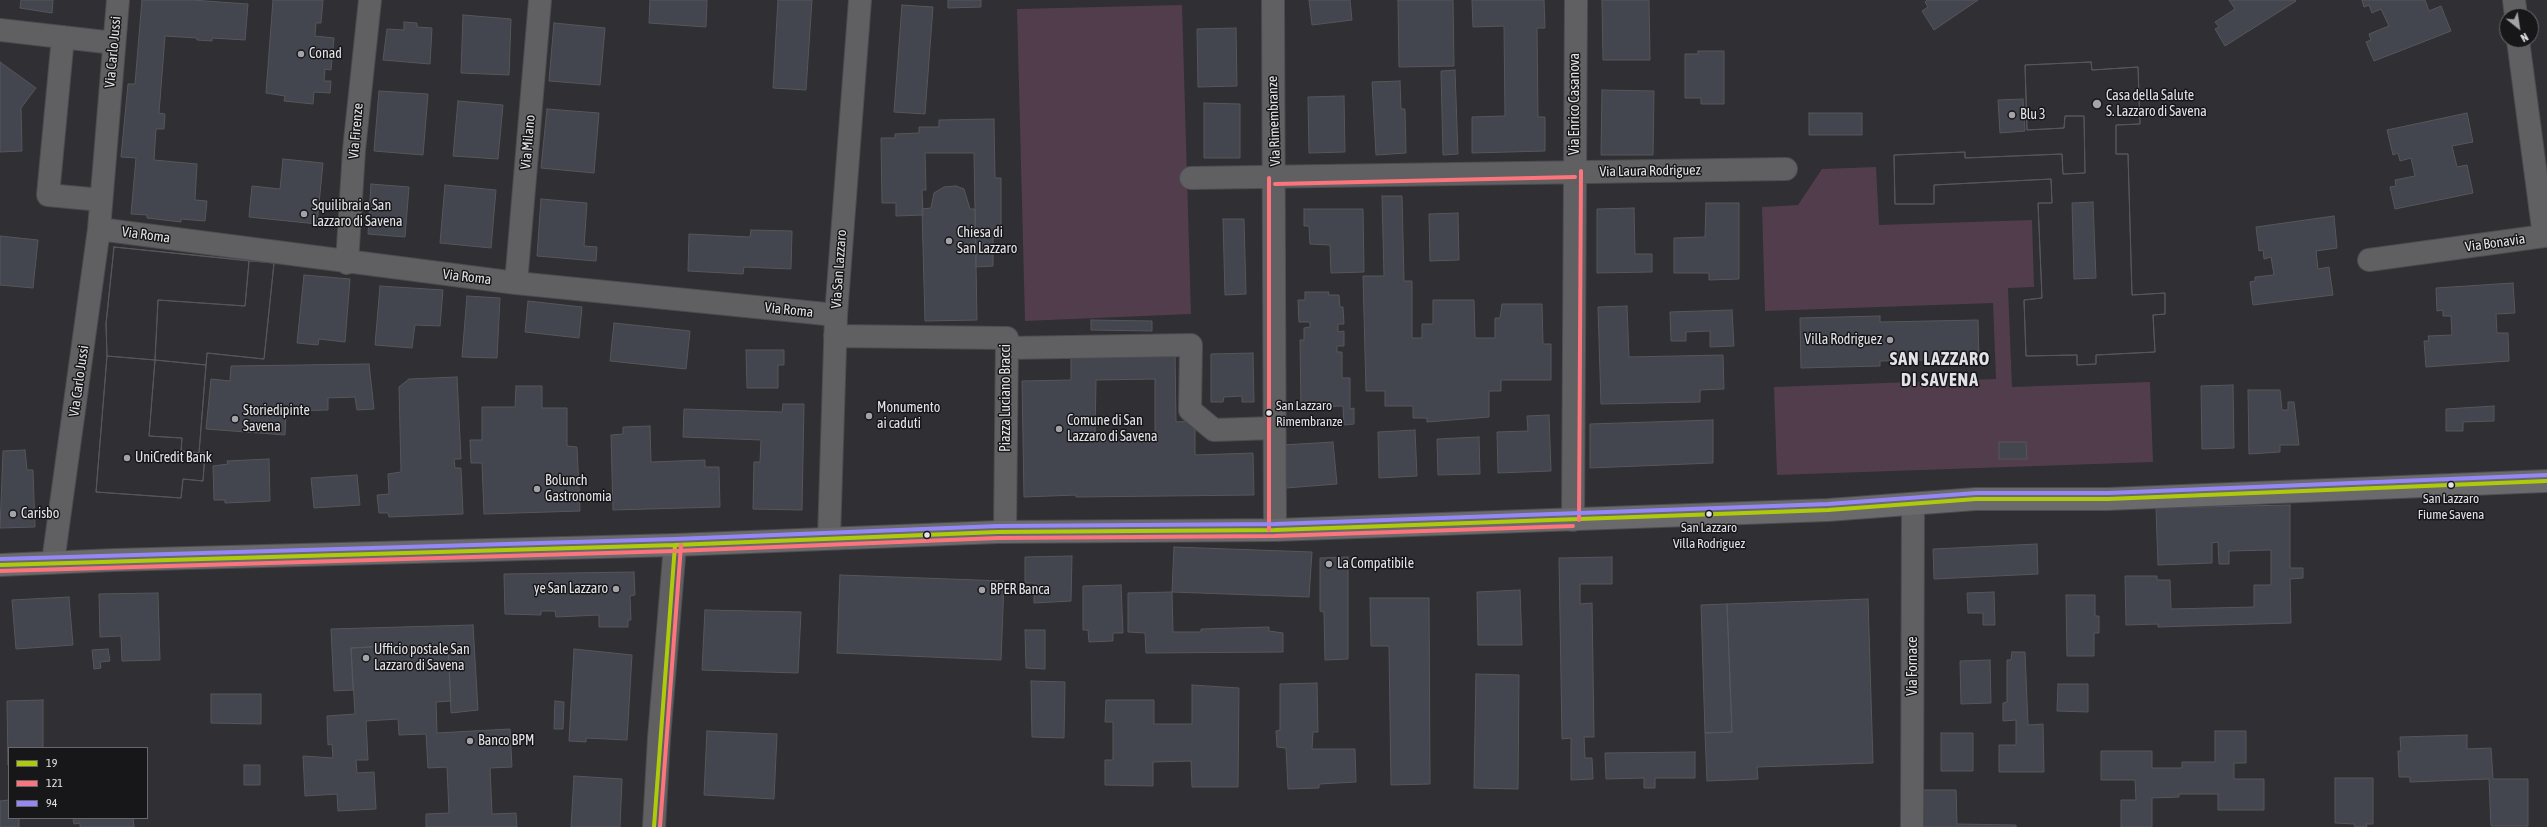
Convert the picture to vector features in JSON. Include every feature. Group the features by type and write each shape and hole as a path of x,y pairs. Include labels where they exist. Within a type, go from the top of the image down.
{"main road":[{"path":"0,566 53,562 676,544 1110,529 1275,530 1828,510 1976,499 2108,499 2547,481"}],"street":[{"name":"Via Carlo Jussi","path":"53,562 99,229 118,0"},
{"name":"Via Firenze","path":"347,263 354,150 370,0"},
{"name":"Via Milano","path":"516,284 540,0"},
{"name":"Via San Lazzaro","path":"829,538 835,326 860,0"},
{"name":"Via Rimembranze","path":"1273,0 1272,50 1275,178 1275,530"},
{"name":"Via Enrico Casanova","path":"1573,520 1576,0"},
{"path":"0,30 114,43"},
{"path":"63,38 48,195 101,200"},
{"name":"Via Bonavia","path":"2369,260 2544,236 2519,48"},
{"name":"Via Laura Rodriguez","path":"1191,178 1275,178 1786,169"},
{"name":"Via Roma","path":"99,229 347,263 835,326"},
{"name":"Piazza Luciano Bracci","path":"835,326 1007,338 1005,532"},
{"path":"1007,348 1191,345 1190,410 1214,430 1274,428"},
{"name":"Via Fornace","path":"1912,827 1913,504"},
{"path":"654,827 659,738 676,544"}],"shaded area":[{"path":"1182,5 1191,314 1025,321 1017,9"},
{"path":"1876,167 1879,225 2032,220 2034,287 2008,288 2012,387 2150,382 2153,462 1777,475 1774,387 1996,379 1993,303 1765,311 1762,207 1798,205 1822,169"}],"building":[{"path":"21,0 53,0 52,13 20,8"},
{"path":"142,0 192,0 248,4 245,40 212,38 212,41 197,40 197,38 165,36 159,113 165,114 164,129 156,129 154,160 197,164 195,200 207,201 205,221 181,219 181,222 147,218 147,215 131,214 136,158 121,157 128,84 135,84"},
{"name":"Conad","path":"273,0 323,0 321,23 316,23 315,36 334,38 331,70 325,69 324,81 331,81 330,93 314,92 313,104 284,101 285,96 266,93"},
{"path":"650,0 707,0 706,27 649,23"},
{"path":"778,0 812,0 806,90 773,88"},
{"path":"948,0 981,0 981,7 948,8"},
{"path":"1309,0 1350,0 1352,20 1312,25"},
{"path":"1398,0 1453,0 1454,66 1399,67"},
{"path":"1472,0 1544,0 1545,28 1537,28 1538,117 1545,117 1545,151 1472,153 1472,117 1505,116 1504,26 1473,27"},
{"path":"1602,0 1649,0 1650,60 1603,60"},
{"path":"1927,0 1978,0 1934,30 1922,11 1928,7 1925,2"},
{"path":"2229,0 2296,1 2225,46 2215,29 2219,27 2215,22 2235,9"},
{"path":"2362,0 2425,0 2429,11 2441,6 2451,31 2374,61 2366,42 2371,40 2369,34 2389,26 2381,9 2372,13 2369,5 2364,7"},
{"path":"902,5 933,7 925,114 894,112"},
{"path":"463,15 511,19 509,75 461,73"},
{"path":"404,22 417,23 417,27 432,28 430,64 383,60 387,29 404,30"},
{"path":"554,23 605,28 600,85 549,81"},
{"path":"1236,28 1237,86 1198,87 1197,29"},
{"path":"1698,51 1724,51 1724,104 1701,104 1701,98 1685,98 1685,54 1698,54"},
{"path":"0,62 36,88 21,108 22,151 0,152"},
{"path":"2091,62 2092,70 2138,67 2140,124 2116,125 2116,154 2128,154 2132,295 2165,293 2165,314 2153,315 2155,352 2096,355 2096,364 2077,365 2077,355 2026,356 2024,300 2042,298 2038,203 2052,203 2051,179 1934,185 1934,204 1895,204 1894,155 1965,152 1965,158 2062,154 2063,174 2085,173 2084,116 2065,116 2064,128 2027,130 2025,65","holes":["2093,202 2096,278 2074,279 2072,203"]},
{"path":"2091,62 2092,70 2138,67 2140,124 2116,125 2116,154 2128,154 2132,295 2165,293 2165,314 2153,315 2155,352 2096,355 2096,364 2077,365 2077,355 2026,356 2024,300 2042,298 2038,203 2052,203 2051,179 1934,185 1934,204 1895,204 1894,155 1965,152 1965,158 2062,154 2063,174 2085,173 2084,116 2065,116 2064,128 2027,130 2025,65"},
{"path":"1455,70 1458,154 1443,155 1441,71"},
{"path":"1400,81 1401,109 1405,109 1406,153 1376,155 1372,82"},
{"path":"1602,90 1654,91 1653,155 1601,155"},
{"path":"379,91 428,94 423,155 374,151"},
{"path":"1344,96 1345,152 1309,153 1308,97"},
{"name":"Blu 3","path":"2023,99 2025,131 2000,133 1998,100"},
{"path":"458,101 503,105 498,159 453,156"},
{"path":"1204,103 1240,104 1240,158 1204,158"},
{"path":"547,109 599,113 594,173 541,168"},
{"path":"1809,113 1862,113 1862,135 1809,135"},
{"path":"2467,113 2473,142 2452,146 2457,167 2467,165 2473,193 2395,209 2390,187 2396,186 2395,180 2415,176 2411,158 2400,161 2398,153 2393,155 2387,130"},
{"path":"994,119 995,178 1001,178 1001,238 993,238 993,266 976,267 974,153 925,153 926,190 922,190 923,215 896,216 896,203 882,203 881,138 895,138 895,134 919,133 919,127 939,127 939,120"},
{"path":"283,159 323,163 317,224 249,217 252,186 280,189"},
{"path":"371,184 409,187 405,237 368,234"},
{"path":"445,185 496,190 491,248 440,243"},
{"name":"Chiesa di San Lazzaro","path":"956,186 964,189 970,209 975,209 977,320 925,321 922,209 931,208 934,193 944,187"},
{"path":"1382,196 1402,196 1404,281 1412,281 1412,338 1422,338 1422,324 1433,324 1433,300 1474,300 1475,338 1495,338 1495,318 1500,318 1502,304 1542,304 1543,344 1551,344 1551,380 1501,380 1501,391 1489,391 1489,417 1427,422 1427,418 1413,418 1413,406 1385,406 1385,391 1366,391 1363,276 1384,276"},
{"path":"541,199 587,203 584,246 597,247 596,261 537,256"},
{"path":"1706,203 1739,203 1739,279 1709,280 1709,273 1674,273 1674,238 1705,237"},
{"path":"1634,208 1635,254 1652,254 1652,272 1597,273 1597,209"},
{"path":"1304,209 1363,209 1364,272 1331,273 1330,245 1310,244 1309,226 1304,226"},
{"path":"1458,213 1459,260 1430,261 1429,214"},
{"path":"2334,216 2337,248 2316,251 2318,269 2329,267 2333,295 2253,305 2250,282 2255,281 2255,277 2274,275 2271,257 2264,259 2263,250 2259,251 2256,227"},
{"path":"1223,219 1244,219 1246,294 1225,295"},
{"path":"751,230 792,231 791,269 744,267 743,274 688,271 689,234 750,237"},
{"path":"0,236 38,240 33,288 0,285"},
{"path":"114,247 274,263 264,359 207,353 199,453 205,453 203,481 183,479 181,498 96,492 107,356 106,324"},
{"path":"114,247 249,261 245,306 158,300 155,360 107,356 106,324"},
{"path":"249,261 274,263 264,359 207,353 206,365 155,360 158,300 245,306"},
{"path":"304,275 350,279 345,342 319,339 318,345 297,343"},
{"path":"2513,283 2515,313 2496,314 2497,333 2508,333 2509,361 2426,367 2424,341 2429,341 2428,336 2452,335 2451,316 2443,316 2443,310 2437,311 2436,288"},
{"path":"380,286 443,290 440,326 415,325 412,348 375,345"},
{"path":"1305,292 1329,292 1328,295 1339,295 1340,307 1343,307 1344,324 1338,324 1338,332 1344,331 1344,346 1337,346 1337,352 1342,352 1342,378 1350,378 1350,409 1354,408 1354,424 1344,425 1343,406 1301,407 1300,340 1304,340 1304,328 1310,327 1310,322 1299,322 1298,300 1305,300"},
{"path":"467,296 500,298 497,358 462,357"},
{"path":"528,301 582,307 579,338 525,332"},
{"path":"1627,306 1629,357 1723,355 1724,389 1700,390 1700,402 1601,404 1598,307"},
{"path":"1732,310 1734,346 1710,347 1710,331 1686,332 1686,341 1671,341 1670,312"},
{"name":"Villa Rodriguez","path":"1880,316 1880,322 1978,320 1979,359 1880,361 1880,366 1801,368 1800,318"},
{"path":"1091,320 1152,321 1152,331 1091,330"},
{"path":"614,323 690,331 686,369 610,361"},
{"path":"746,350 784,350 784,365 778,365 778,388 747,388"},
{"name":"Comune di San Lazzaro di Savena","path":"1175,351 1176,422 1195,421 1195,455 1253,453 1254,495 1076,497 1076,495 1024,497 1022,381 1071,380 1071,353","holes":["1155,379 1155,437 1095,438 1096,380"]},
{"path":"1253,353 1254,402 1242,402 1242,396 1224,397 1223,402 1211,402 1211,354"},
{"path":"107,356 155,360 149,436 182,438 181,451 205,453 203,481 183,479 181,498 96,492"},
{"path":"155,360 206,365 199,453 181,451 182,438 149,436"},
{"path":"369,364 374,409 357,410 355,397 328,398 328,410 286,411 285,435 206,429 211,379 230,381 231,366"},
{"path":"457,377 461,459 454,459 455,468 461,468 463,514 389,517 388,513 379,513 377,495 389,494 388,474 401,472 399,387 409,379"},
{"path":"2233,385 2234,448 2202,449 2201,386"},
{"path":"516,386 542,386 542,408 567,408 567,446 577,447 580,511 484,514 482,463 471,463 470,440 482,440 482,407 515,407"},
{"path":"2248,390 2280,390 2282,410 2288,410 2288,402 2294,402 2299,445 2280,445 2280,452 2249,454"},
{"path":"783,404 804,404 802,510 753,509 754,462 760,462 761,440 683,437 684,409 782,412"},
{"path":"2494,406 2494,421 2463,422 2463,431 2446,431 2446,409"},
{"path":"1549,415 1551,471 1498,473 1497,432 1528,431 1527,416"},
{"path":"1713,420 1713,463 1590,468 1590,424"},
{"path":"650,426 651,462 705,460 705,467 719,467 720,507 613,510 611,435 623,434 623,427"},
{"path":"1415,430 1417,476 1379,478 1378,432"},
{"path":"1479,437 1480,474 1438,475 1437,439"},
{"path":"1333,442 1337,484 1286,488 1283,445"},
{"path":"1999,442 2026,442 2027,459 1999,459"},
{"path":"25,450 27,470 33,470 35,527 0,528 3,451"},
{"path":"269,459 270,501 225,503 225,500 214,500 213,466 228,464 227,461"},
{"path":"357,475 360,505 314,508 311,478"},
{"path":"2290,505 2290,568 2303,568 2303,578 2290,579 2291,623 2158,627 2158,624 2126,625 2125,576 2157,576 2157,580 2170,580 2171,609 2254,607 2254,585 2271,585 2271,550 2229,551 2229,564 2219,564 2218,542 2212,543 2212,563 2158,565 2156,508"},
{"path":"2037,544 2038,574 1934,579 1933,549"},
{"path":"1174,547 1312,552 1309,597 1172,592"},
{"path":"1072,556 1071,601 1034,603 1034,583 1025,583 1025,557"},
{"path":"1348,557 1348,659 1325,660 1324,612 1320,611 1320,558"},
{"path":"1612,557 1612,584 1580,584 1580,604 1592,603 1594,737 1584,737 1585,758 1592,758 1593,779 1571,780 1571,738 1562,739 1559,558"},
{"path":"634,572 635,595 630,596 631,620 628,620 628,627 599,627 599,615 556,617 555,611 541,611 541,615 505,614 504,574"},
{"path":"840,575 1004,581 1001,660 837,653"},
{"path":"1121,585 1123,633 1113,633 1113,641 1089,642 1088,630 1083,630 1083,586"},
{"path":"1520,590 1522,645 1478,645 1477,592"},
{"path":"1172,592 1173,632 1201,632 1201,629 1269,627 1269,631 1283,633 1283,652 1146,653 1145,633 1128,632 1128,593"},
{"path":"1994,592 1995,625 1983,625 1983,613 1968,613 1967,593"},
{"path":"158,593 160,660 122,661 121,636 100,637 99,594"},
{"path":"2066,595 2095,595 2095,616 2099,616 2099,633 2094,633 2094,656 2067,656"},
{"path":"69,597 73,645 16,649 12,600"},
{"path":"1370,598 1429,598 1430,784 1391,785 1389,646 1371,646"},
{"path":"1868,599 1873,763 1757,767 1758,779 1707,781 1705,733 1732,732 1727,604"},
{"path":"1727,604 1732,732 1705,733 1701,605"},
{"path":"705,610 801,612 798,673 702,670"},
{"path":"473,625 478,710 451,713 448,646 405,649 405,645 351,648 353,690 334,691 331,629"},
{"path":"1025,630 1045,630 1045,669 1026,668"},
{"path":"405,645 405,649 448,646 451,701 436,702 437,733 510,729 512,767 490,768 492,814 516,813 517,827 426,827 426,814 449,813 447,767 428,768 426,734 399,735 398,719 366,721 368,760 356,760 357,773 374,772 376,809 338,811 337,794 305,796 303,756 333,758 332,744 328,745 327,716 355,714 351,648"},
{"path":"108,649 110,661 100,662 101,668 94,669 92,650"},
{"path":"574,649 632,655 627,740 586,738 586,742 569,741"},
{"path":"2012,652 2025,652 2028,725 2043,724 2044,772 1999,772 1999,745 2016,745 2016,720 2003,721 2003,703 2007,702 2007,660 2011,660"},
{"path":"1990,660 1991,703 1961,704 1960,661"},
{"path":"1476,674 1519,675 1518,789 1474,788"},
{"path":"1031,681 1065,682 1064,738 1032,737"},
{"path":"1317,683 1318,732 1313,732 1312,749 1355,749 1356,782 1319,784 1319,788 1288,789 1286,748 1277,747 1276,731 1280,730 1280,684"},
{"path":"2058,684 2088,684 2088,712 2057,711"},
{"path":"1192,685 1239,688 1238,787 1192,787 1191,761 1153,762 1153,786 1105,785 1105,760 1113,760 1113,722 1105,722 1106,700 1154,700 1154,724 1192,724"},
{"path":"211,694 261,694 261,724 211,723"},
{"path":"43,700 43,747 8,747 8,765 7,701"},
{"path":"555,701 564,702 563,729 554,729"},
{"path":"707,731 777,734 774,799 704,795"},
{"path":"2215,731 2246,731 2246,763 2234,763 2234,779 2264,779 2264,810 2218,810 2218,794 2179,794 2179,797 2152,798 2152,827 2121,827 2121,800 2136,800 2135,780 2101,780 2101,751 2152,751 2152,768 2182,768 2182,762 2215,762"},
{"path":"1941,733 1973,733 1973,771 1941,771"},
{"path":"2467,735 2467,749 2491,748 2493,779 2528,779 2528,826 2491,826 2489,779 2410,782 2410,777 2399,777 2398,751 2401,751 2400,737"},
{"path":"1695,752 1695,778 1655,778 1655,788 1644,788 1644,778 1606,779 1605,753"},
{"path":"244,765 260,765 260,785 244,785"},
{"path":"574,776 622,779 620,827 571,827"},
{"path":"2335,778 2373,778 2373,824 2366,824 2367,827 2355,827 2354,824 2335,823"},
{"path":"1921,790 1956,790 1957,824 2016,825 2016,827 1920,827"},
{"path":"8,800 8,819 19,819 19,827 0,827 0,801"},
{"path":"73,819 133,819 134,827 80,827 80,823 74,824"}],"transit line":[{"name":"121","path":"1579,520 1581,171"},
{"name":"121","path":"1275,184 1575,177"},
{"name":"121","path":"1269,178 1269,530"},
{"name":"94","path":"0,559 675,539 998,526 1275,524 1828,504 1976,493 2108,493 2547,475"},
{"name":"19","path":"0,565 675,545 998,532 1275,530 1828,510 1976,499 2108,499 2547,481"},
{"name":"121","path":"0,571 675,551 998,538 1275,536 1573,526"},
{"name":"19","path":"654,827 675,545"},
{"name":"121","path":"660,827 681,545"}],"place":[{"name":"Conad","path":"301,54"},
{"name":"Casa della Salute S. Lazzaro di Savena","path":"2097,104"},
{"name":"Blu 3","path":"2012,115"},
{"name":"Squilibrai a San Lazzaro di Savena","path":"304,214"},
{"name":"Chiesa di San Lazzaro","path":"949,241"},
{"name":"Villa Rodriguez","path":"1890,340"},
{"name":"San Lazzaro Rimembranze","path":"1269,413"},
{"name":"Monumento ai caduti","path":"869,416"},
{"name":"Storiedipinte Savena","path":"235,419"},
{"name":"Comune di San Lazzaro di Savena","path":"1059,429"},
{"name":"UniCredit Bank","path":"127,458"},
{"name":"San Lazzaro Fiume Savena","path":"2451,485"},
{"name":"Bolunch Gastronomia","path":"537,489"},
{"name":"Carisbo","path":"13,514"},
{"name":"San Lazzaro Villa Rodriguez","path":"1709,514"},
{"name":"La Compatibile","path":"1329,564"},
{"name":"ye San Lazzaro","path":"616,589"},
{"name":"BPER Banca","path":"982,590"},
{"name":"Ufficio postale San Lazzaro di Savena","path":"366,658"},
{"name":"Banco BPM","path":"470,741"}],"district":[{"name":"SAN LAZZARO DI SAVENA","path":"1940,369"}]}
